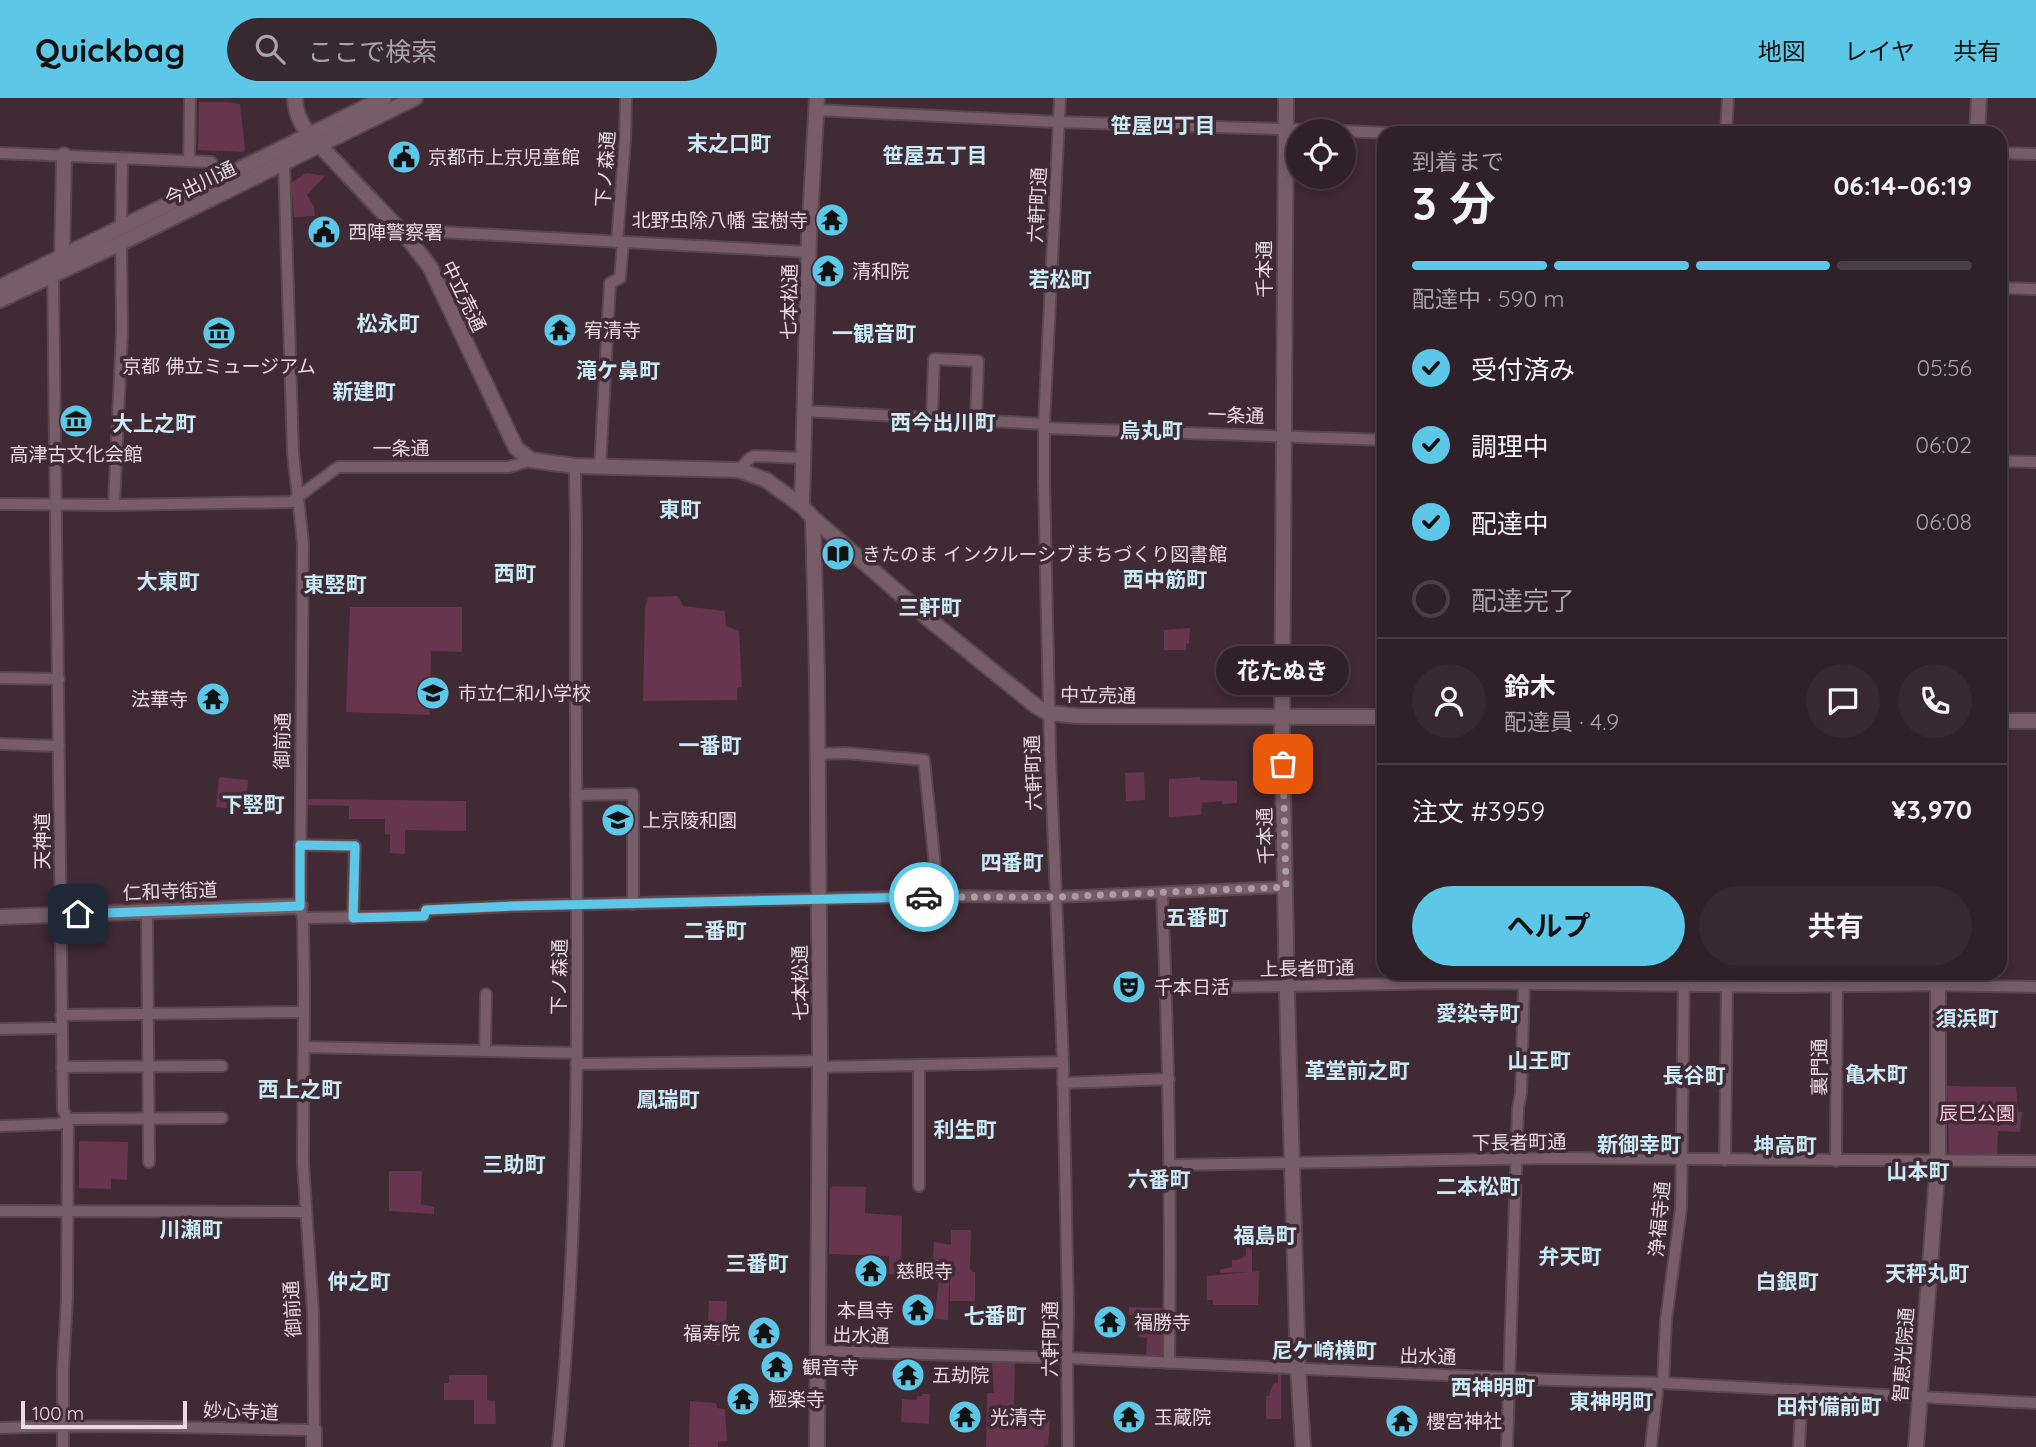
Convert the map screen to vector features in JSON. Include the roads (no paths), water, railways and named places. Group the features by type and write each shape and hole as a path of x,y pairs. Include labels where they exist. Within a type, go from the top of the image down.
{"street":[{"path":"189,161 190,98"},
{"path":"295,98 300,123 313,140"},
{"name":"今出川通","path":"0,287 284,162 313,140 384,98"},
{"name":"今出川通","path":"0,300 53,275 220,178 415,98"},
{"name":"下ノ森通","path":"600,467 610,283 620,278 626,98"},
{"name":"六軒町通","path":"1060,98 1044,426 1048,713 1063,1062 1068,1447"},
{"name":"千本通","path":"1286,98 1286,119"},
{"path":"1726,126 1728,98"},
{"path":"1977,126 1979,98"},
{"path":"817,104 1059,122 1286,129"},
{"name":"七本松通","path":"802,506 809,252 817,104"},
{"name":"千本通","path":"1286,129 1282,716 1292,1162 1303,1447"},
{"path":"1356,132 1377,132"},
{"name":"中立売通","path":"313,140 410,241 430,267 516,448 531,460"},
{"path":"0,153 211,162 220,178"},
{"path":"2007,153 2036,154"},
{"path":"53,275 62,258 64,155"},
{"path":"114,505 122,331 122,159"},
{"name":"御前通","path":"284,162 290,387 297,498 303,543 300,845 304,1012 303,1156 313,1322 314,1447"},
{"path":"410,241 421,231 809,252"},
{"name":"天神道","path":"53,275 61,1028 63,1110 68,1119 63,1447"},
{"path":"2007,288 2036,289"},
{"path":"932,418 934,359 978,361 976,420"},
{"name":"一条通","path":"804,411 1044,426 1377,440"},
{"path":"738,470 754,456 803,458"},
{"name":"一条通","path":"0,504 292,502 338,467 509,467 531,460 575,466 738,470 766,480 802,506"},
{"path":"2007,461 2036,462"},
{"name":"下ノ森通","path":"558,1447 566,1371 575,1173 578,905 575,466"},
{"name":"中立売通","path":"802,506 931,621 1048,713 1078,716 1377,717"},
{"name":"七本松通","path":"813,518 820,1064 817,1447"},
{"path":"0,678 58,679"},
{"path":"2007,721 2036,721"},
{"path":"0,744 59,746"},
{"path":"817,754 845,753 924,760 938,896"},
{"path":"576,795 633,794 634,904"},
{"path":"300,845 355,846 353,918"},
{"path":"301,912 353,918 424,916 426,910 938,896 1056,897 1286,887"},
{"path":"1162,893 1169,1079 1169,1363"},
{"path":"147,912 149,1162"},
{"name":"仁和寺街道","path":"0,917 147,912 301,912"},
{"name":"浄福寺通","path":"1651,1447 1681,1208 1684,980"},
{"path":"1787,980 1787,987"},
{"name":"裏門通","path":"1836,1161 1837,980"},
{"name":"上長者町通","path":"1166,988 1524,984 1837,987 1925,980"},
{"name":"智恵光院通","path":"1916,1447 1938,1161 1938,980"},
{"name":"上長者町通","path":"1950,980 2036,987"},
{"path":"1507,1447 1524,984"},
{"path":"1725,1160 1727,986"},
{"path":"485,994 485,1051"},
{"path":"61,1015 304,1012"},
{"path":"0,1029 61,1028"},
{"path":"304,1047 820,1064 1063,1062"},
{"path":"919,1065 919,1186"},
{"path":"62,1067 222,1066"},
{"path":"1063,1083 1169,1079"},
{"path":"0,1126 59,1124 68,1119 222,1118"},
{"name":"下長者町通","path":"1170,1165 1517,1159 2036,1161"},
{"path":"0,1211 305,1212"},
{"name":"出水通","path":"818,1351 1067,1358 1661,1383 2036,1403"},
{"path":"1799,1447 1802,1391"},
{"name":"妙心寺道","path":"0,1428 63,1426 314,1430"}],"place":[{"name":"京都市上京児童館","path":"404,157"},
{"name":"北野虫除八幡 宝樹寺","path":"832,220"},
{"name":"西陣警察署","path":"324,232"},
{"name":"清和院","path":"828,271"},
{"name":"宥清寺","path":"560,330"},
{"name":"京都 佛立ミュージアム","path":"219,333"},
{"name":"高津古文化会館","path":"76,421"},
{"name":"きたのま インクルーシブまちづくり図書館","path":"838,554"},
{"name":"市立仁和小学校","path":"433,693"},
{"name":"法華寺","path":"213,699"},
{"name":"花たぬき","path":"1283,764"},
{"name":"上京陵和園","path":"618,820"},
{"name":"千本日活","path":"1129,987"},
{"name":"慈眼寺","path":"871,1271"},
{"name":"本昌寺","path":"918,1310"},
{"name":"福勝寺","path":"1110,1322"},
{"name":"福寿院","path":"764,1333"},
{"name":"観音寺","path":"777,1367"},
{"name":"五劫院","path":"908,1375"},
{"name":"極楽寺","path":"743,1399"},
{"name":"光清寺","path":"965,1417"},
{"name":"玉蔵院","path":"1129,1417"},
{"name":"櫻宮神社","path":"1402,1421"}],"district":[{"name":"笹屋四丁目","path":"1163,126"},
{"name":"末之口町","path":"729,144"},
{"name":"笹屋五丁目","path":"935,156"},
{"name":"若松町","path":"1060,280"},
{"name":"松永町","path":"388,324"},
{"name":"一観音町","path":"874,334"},
{"name":"滝ケ鼻町","path":"618,371"},
{"name":"新建町","path":"364,392"},
{"name":"西今出川町","path":"943,423"},
{"name":"大上之町","path":"154,424"},
{"name":"烏丸町","path":"1151,431"},
{"name":"東町","path":"680,510"},
{"name":"西町","path":"515,574"},
{"name":"西中筋町","path":"1165,580"},
{"name":"大東町","path":"168,582"},
{"name":"東竪町","path":"335,585"},
{"name":"三軒町","path":"930,608"},
{"name":"一番町","path":"710,746"},
{"name":"下竪町","path":"253,805"},
{"name":"四番町","path":"1012,863"},
{"name":"五番町","path":"1197,918"},
{"name":"二番町","path":"715,931"},
{"name":"愛染寺町","path":"1478,1014"},
{"name":"須浜町","path":"1967,1019"},
{"name":"山王町","path":"1539,1061"},
{"name":"革堂前之町","path":"1357,1071"},
{"name":"亀木町","path":"1876,1075"},
{"name":"長谷町","path":"1694,1076"},
{"name":"西上之町","path":"300,1090"},
{"name":"鳳瑞町","path":"668,1100"},
{"name":"利生町","path":"965,1130"},
{"name":"新御幸町","path":"1639,1145"},
{"name":"坤高町","path":"1785,1146"},
{"name":"三助町","path":"514,1165"},
{"name":"山本町","path":"1918,1172"},
{"name":"六番町","path":"1159,1180"},
{"name":"二本松町","path":"1478,1187"},
{"name":"川瀬町","path":"191,1230"},
{"name":"福島町","path":"1265,1236"},
{"name":"弁天町","path":"1570,1257"},
{"name":"三番町","path":"757,1264"},
{"name":"天秤丸町","path":"1927,1274"},
{"name":"仲之町","path":"359,1282"},
{"name":"白銀町","path":"1787,1282"},
{"name":"七番町","path":"995,1316"},
{"name":"尼ケ崎横町","path":"1324,1351"},
{"name":"西神明町","path":"1493,1388"},
{"name":"東神明町","path":"1611,1402"},
{"name":"田村備前町","path":"1829,1407"}],"park label":[{"name":"辰巳公園","path":"1977,1113"}]}
